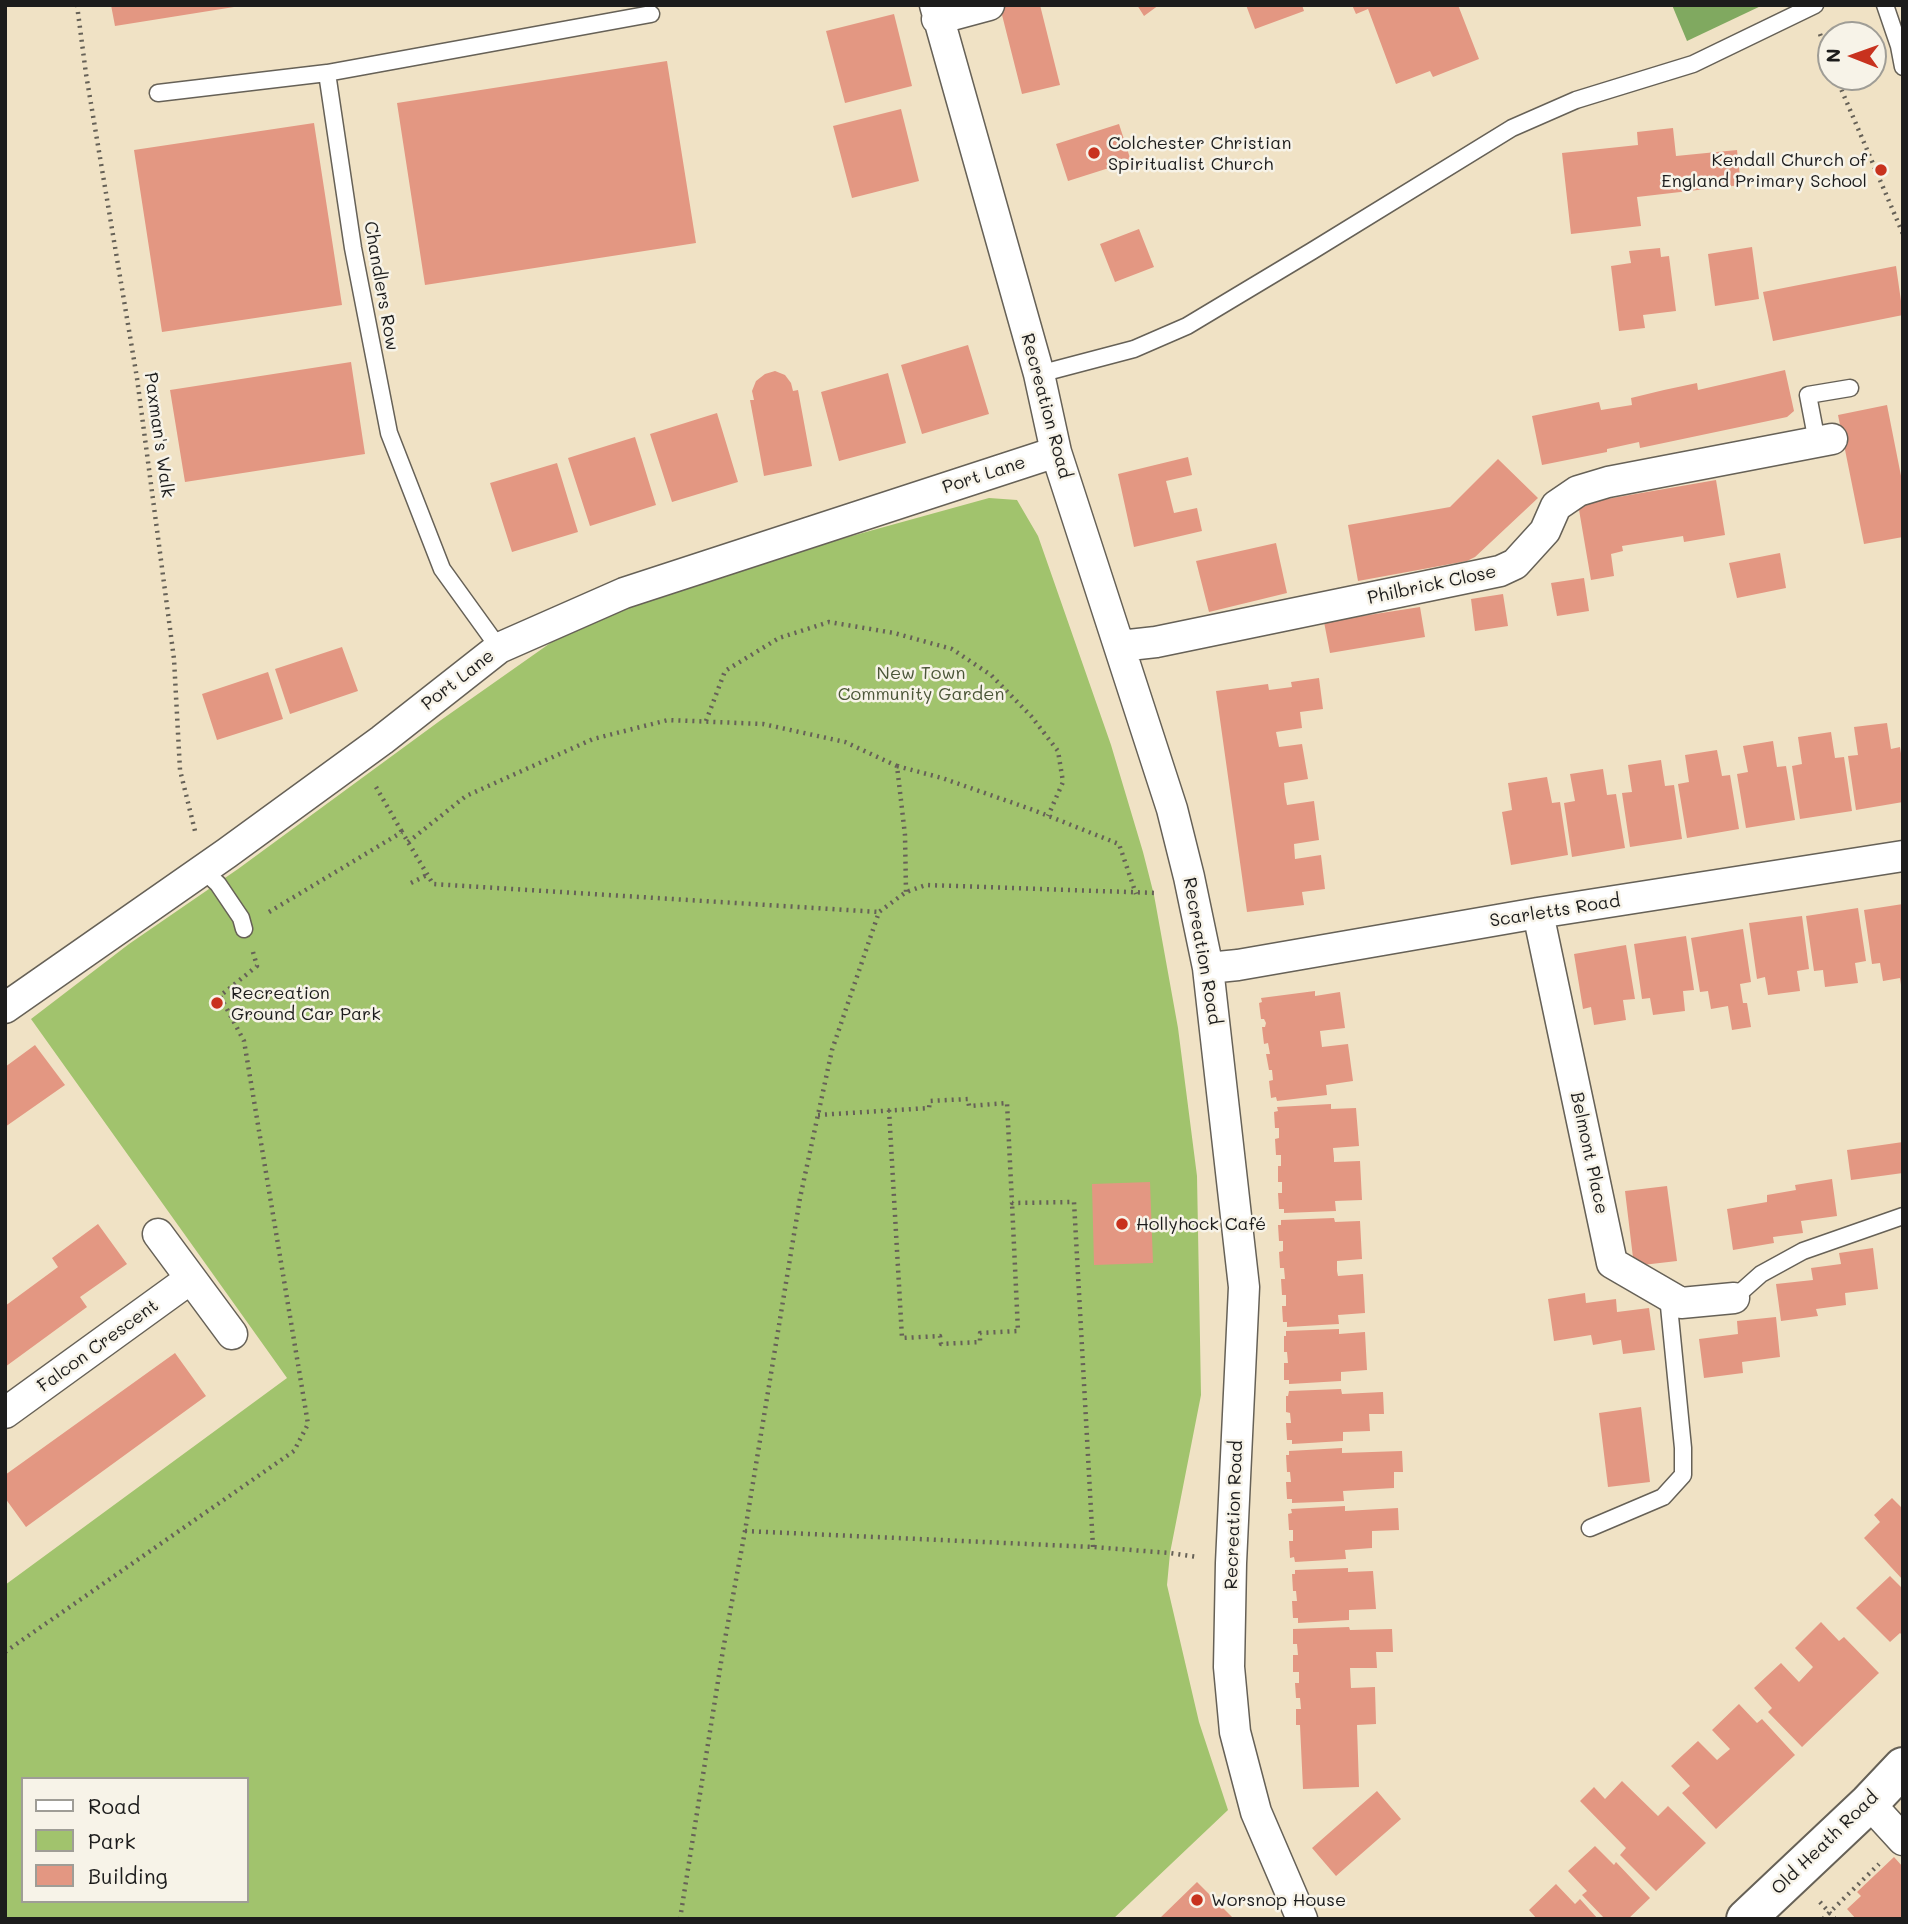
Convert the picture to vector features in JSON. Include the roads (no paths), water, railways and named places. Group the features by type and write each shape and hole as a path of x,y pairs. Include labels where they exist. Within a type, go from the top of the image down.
{"street":[{"path":"936,12 989,5"},
{"name":"Recreation Road","path":"936,12 1039,374 1056,452 1172,809 1208,968 1244,1287 1231,1563 1229,1667 1236,1732 1256,1812 1302,1919"},
{"name":"Philbrick Close","path":"1119,646 1156,642 1500,571 1515,564 1545,531 1556,506 1578,491 1608,482 1825,441"},
{"name":"Port Lane","path":"5,1008 204,870 358,758 499,648 624,593 1056,452"},
{"name":"Scarletts Road","path":"1208,968 1903,856"},
{"name":"Belmont Place","path":"1538,913 1612,1263 1681,1303 1734,1298"},
{"path":"159,1234 232,1335"},
{"name":"Falcon Crescent","path":"5,1413 190,1279"},
{"name":"Old Heath Road","path":"1746,1919 1869,1803 1903,1767"},
{"path":"1869,1803 1894,1850"}],"lane":[{"path":"1039,374 1134,349 1187,326 1512,128 1576,100 1693,64 1815,5"},
{"path":"1885,5 1903,67"},
{"path":"158,93 327,73 651,14"},
{"name":"Chandlers Row","path":"327,73 353,248 389,433 442,569 499,648"},
{"path":"1825,441 1808,396 1850,388"},
{"path":"204,870 218,884 241,918 244,929"},
{"path":"1734,1298 1761,1274 1803,1251 1903,1216"},
{"path":"1590,1528 1663,1497 1683,1475 1682,1436 1668,1296"}],"place":[{"name":"Colchester Christian Spiritualist Church","path":"1094,153"},
{"name":"Kendall Church of England Primary School","path":"1881,170"},
{"name":"Recreation Ground Car Park","path":"217,1003"},
{"name":"Hollyhock Café","path":"1122,1224"},
{"name":"Worsnop House","path":"1197,1900"}],"park label":[{"name":"New Town Community Garden","path":"921,683"}]}
